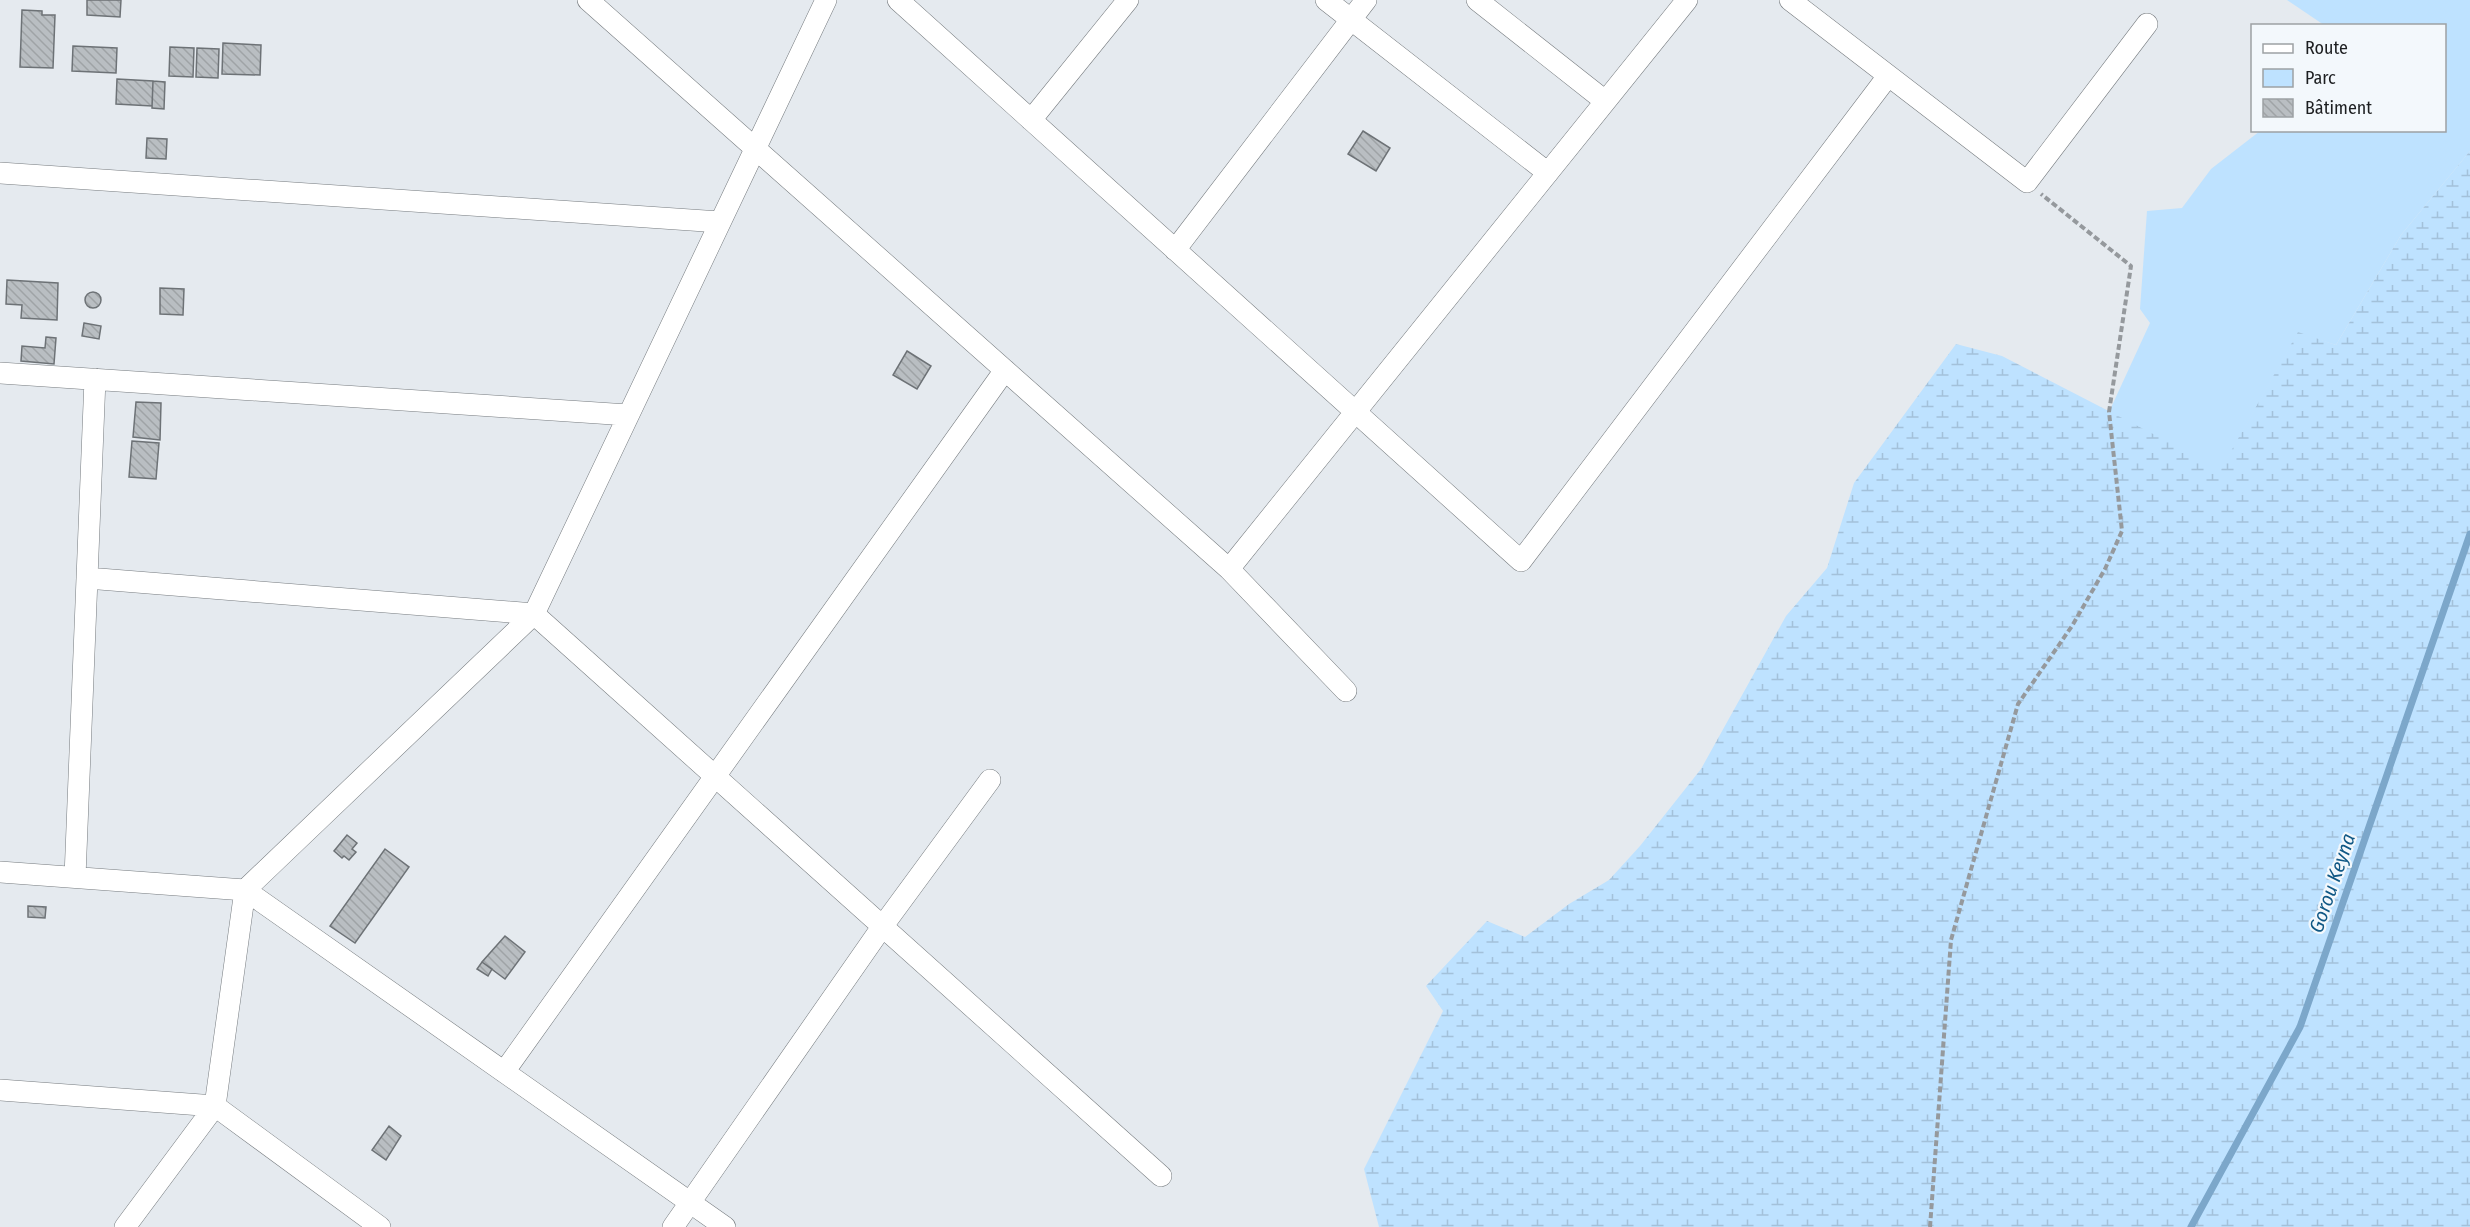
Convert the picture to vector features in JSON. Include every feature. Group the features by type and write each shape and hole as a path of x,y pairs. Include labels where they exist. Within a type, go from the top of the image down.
{"street":[{"path":"588,0 1229,569 1346,692"},
{"path":"125,1227 215,1106 245,890 534,614 826,0"},
{"path":"898,0 1521,561 1888,76"},
{"path":"1031,120 1128,0"},
{"path":"1326,0 1548,173"},
{"path":"1175,250 1366,0"},
{"path":"1477,0 1605,101"},
{"path":"1229,569 1687,0"},
{"path":"1790,0 2027,182 2147,24"},
{"path":"0,172 720,222"},
{"path":"504,1072 1005,370"},
{"path":"0,373 628,415"},
{"path":"75,877 95,379"},
{"path":"87,578 534,614 1161,1176"},
{"path":"673,1227 882,927 990,780"},
{"path":"0,872 245,890 725,1227"},
{"path":"0,1090 215,1106 380,1227"}],"path":[{"path":"1930,1227 1951,940 2018,704 2072,626 2105,569 2122,531 2109,412 2131,266 2027,182"}],"green space":[{"path":"2287,0 2470,0 2470,151 2401,235 2336,345 2298,333 2221,470 2109,412 2150,323 2140,309 2147,211 2182,208 2211,169 2259,132 2446,132 2446,24 2323,24"},
{"path":"2470,151 2470,1227 1379,1227 1364,1169 1443,1011 1426,986 1487,921 1525,937 1569,904 1609,880 1640,846 1701,769 1786,616 1827,568 1854,483 1956,344 2002,356 2221,469 2298,332 2336,345 2401,235"}],"building":[{"path":"87,0 121,0 120,17 87,15"},
{"path":"22,10 42,11 42,15 55,15 53,68 20,67"},
{"path":"223,43 261,45 260,75 222,74"},
{"path":"73,46 117,48 116,73 72,71"},
{"path":"170,47 194,48 193,77 169,76"},
{"path":"197,48 219,49 218,78 196,77"},
{"path":"117,79 153,81 152,106 116,104"},
{"path":"153,81 165,82 164,109 152,108"},
{"path":"1363,131 1390,148 1376,171 1348,154"},
{"path":"147,138 167,139 166,159 146,158"},
{"path":"7,280 58,283 57,320 21,318 22,305 6,304"},
{"path":"160,288 184,289 183,315 160,314"},
{"path":"93,292 101,300 93,308 85,300"},
{"path":"84,323 101,326 99,339 82,336"},
{"path":"46,337 56,338 54,364 21,361 22,346 45,348"},
{"path":"907,351 931,366 917,389 893,375"},
{"path":"136,402 161,403 160,440 133,437"},
{"path":"132,441 159,443 156,479 129,477"},
{"path":"347,835 357,843 352,849 356,852 349,860 344,856 342,858 334,851"},
{"path":"385,849 409,867 355,943 330,926"},
{"path":"28,906 46,907 45,918 28,917"},
{"path":"505,936 525,952 505,979 482,962"},
{"path":"482,962 492,969 488,976 477,969"},
{"path":"389,1126 401,1136 386,1160 372,1150"}],"waterway":[{"name":"Gorou Keyna","path":"2191,1227 2300,1027 2470,534"}]}
